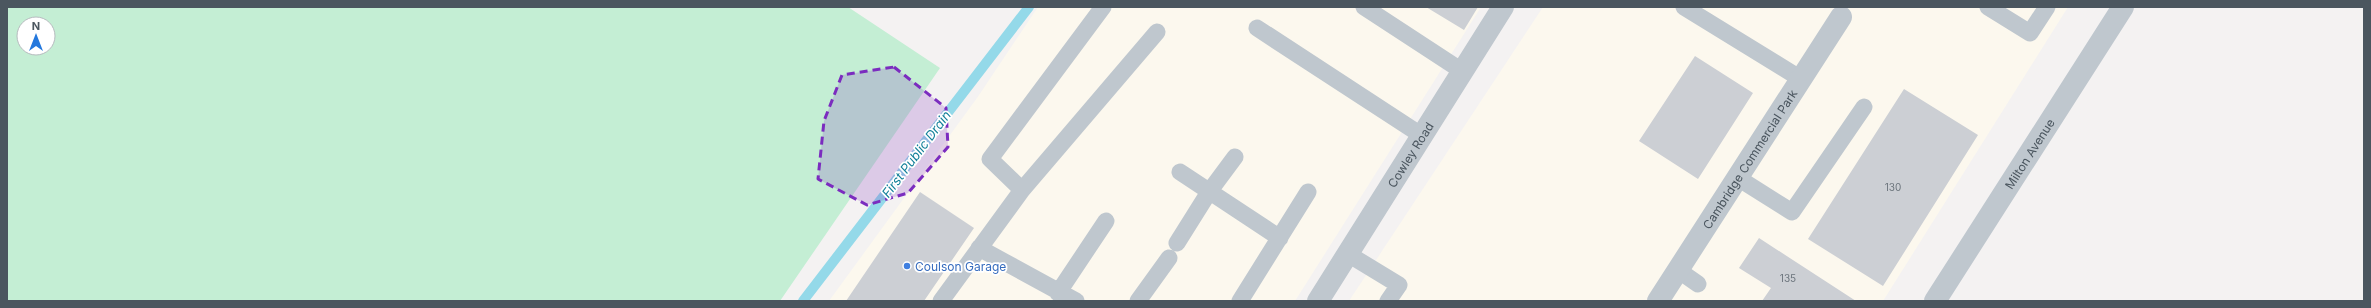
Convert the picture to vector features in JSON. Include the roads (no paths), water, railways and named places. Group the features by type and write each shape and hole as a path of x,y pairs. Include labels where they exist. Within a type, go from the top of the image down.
{"street":[{"name":"Cowley Road","path":"1318,301 1421,135 1503,7"},
{"name":"Milton Avenue","path":"1935,301 2123,7"},
{"name":"Cambridge Commercial Park","path":"1658,301 1844,12"}],"lane":[{"path":"1022,190 990,159 1103,7"},
{"path":"1364,7 1462,71"},
{"path":"1684,7 1801,79"},
{"path":"1988,7 2030,33 2047,7"},
{"path":"1257,28 1421,135"},
{"path":"941,301 1022,190 1156,32"},
{"path":"1738,178 1792,212 1864,107"},
{"path":"1176,243 1209,192 1235,157"},
{"path":"1180,172 1280,238"},
{"path":"1240,301 1308,192"},
{"path":"1058,293 1106,221"},
{"path":"980,248 1058,293 1076,301"},
{"path":"1348,254 1399,285 1388,301"},
{"path":"1138,301 1168,258"},
{"path":"1678,270 1698,284"}],"waterway":[{"name":"First Public Drain","path":"803,301 1029,7"}],"place":[{"name":"Coulson Garage","path":"907,266"}]}
